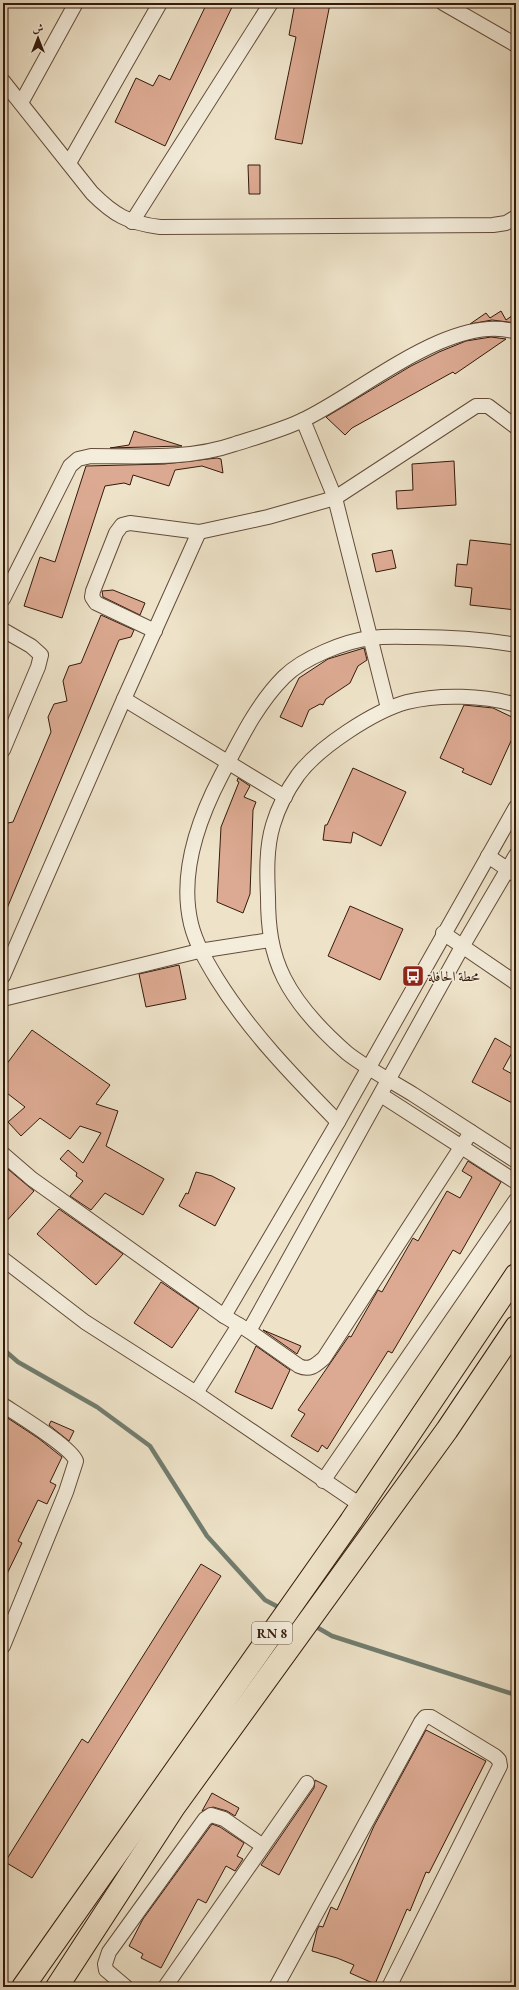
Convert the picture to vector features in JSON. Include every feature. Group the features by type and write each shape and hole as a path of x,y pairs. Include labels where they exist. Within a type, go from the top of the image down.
{"highway":[{"name":"RN 8","path":"23,1987 362,1506 516,1275"},
{"name":"RN 8","path":"57,1987 174,1807 447,1430 516,1327"}],"street":[{"path":"21,103 76,3"},
{"path":"69,164 160,3"},
{"path":"132,222 271,3"},
{"path":"443,3 516,45"},
{"path":"3,81 92,193 108,209 132,222 160,227 493,225 506,223 516,217"},
{"path":"3,599 70,466 78,459 91,456 158,456 209,451 234,445 303,420 432,345 463,332 482,328 502,328 516,332"},
{"path":"155,631 96,603 92,597 116,533 122,525 130,523 199,532 268,517 335,498 476,406 488,406 516,427"},
{"path":"303,420 335,498 388,708"},
{"path":"3,976 124,698 199,532"},
{"path":"3,630 31,646 41,655 38,667 3,750"},
{"path":"338,1122 265,1045 230,1001 199,951 190,923 187,899 191,855 197,832 214,788 255,714 286,675 305,662 339,647 370,638 440,637 483,640 516,645"},
{"path":"516,705 477,697 440,698 409,702 388,708 345,734 319,754 299,774 285,797 273,825 268,853 268,906 270,940 274,954 285,979 306,1011 348,1054 516,1161"},
{"path":"124,698 285,797"},
{"path":"224,1316 338,1122 443,933 516,807"},
{"path":"196,1393 244,1328 381,1094 462,947 512,872 516,855"},
{"path":"488,856 512,872"},
{"path":"443,933 516,983"},
{"path":"3,999 199,951 270,940"},
{"path":"381,1094 460,1147 516,1182"},
{"path":"3,1154 32,1179 224,1316 299,1366 311,1368 324,1358 471,1132"},
{"path":"323,1481 516,1200"},
{"path":"3,1259 85,1322 196,1393 323,1481 362,1506"},
{"path":"3,1405 64,1448 74,1457 76,1461 66,1492 3,1646"},
{"path":"276,1987 421,1722 425,1717 431,1717 495,1756 499,1760 500,1766 389,1987"},
{"path":"165,1987 307,1783"},
{"path":"126,1987 106,1970 105,1964 108,1952 205,1819 211,1815 224,1819 263,1846"}],"building":[{"path":"207,3 234,3 165,146 115,122 136,78 153,86 159,75 170,80"},
{"path":"295,3 330,4 302,144 275,139 296,37 289,35"},
{"path":"248,165 260,165 260,194 249,194"},
{"path":"501,311 506,320 516,313 516,323 492,320 470,324 486,313 490,318"},
{"path":"491,337 506,339 455,374 453,372 352,428 345,435 326,417 411,366 439,352 466,341"},
{"path":"134,431 182,446 110,448 129,445"},
{"path":"217,458 221,459 223,473 202,466 175,470 169,486 133,475 130,485 124,483 105,486 62,618 24,606 40,557 55,562 86,466 164,464"},
{"path":"454,461 456,505 397,509 396,491 413,490 412,464"},
{"path":"470,540 516,545 516,610 470,605 472,588 455,586 457,564 467,565"},
{"path":"392,550 396,568 376,572 372,554"},
{"path":"113,590 145,603 140,615 103,597 102,591"},
{"path":"101,615 134,630 131,637 119,640 3,918 3,824 13,822 51,732 48,717 54,704 67,701 63,681 69,666 81,663"},
{"path":"364,648 367,660 358,666 350,683 326,699 323,705 320,704 309,710 302,727 280,717 299,678 328,659"},
{"path":"464,705 493,708 516,719 516,730 491,785 462,772 464,769 440,758"},
{"path":"353,768 406,792 381,846 353,832 351,843 323,840 325,825 327,825"},
{"path":"238,778 250,786 244,797 256,802 253,810 250,894 243,913 217,902 221,827 239,782 237,781"},
{"path":"350,906 403,929 380,980 328,956"},
{"path":"179,965 186,999 146,1007 139,974"},
{"path":"32,1030 110,1085 96,1104 118,1111 106,1146 164,1179 143,1215 105,1193 91,1210 70,1196 83,1181 76,1176 77,1173 60,1159 68,1150 83,1163 101,1133 80,1126 70,1139 40,1118 21,1136 8,1122 25,1107 3,1090 3,1069"},
{"path":"495,1038 514,1049 503,1069 516,1076 516,1105 472,1082"},
{"path":"468,1161 501,1182 460,1254 453,1250 392,1353 388,1351 327,1449 322,1445 318,1452 291,1436 305,1414 298,1410 349,1336 351,1337 378,1290 382,1292 413,1238 418,1241 447,1191 460,1198 472,1177 462,1171"},
{"path":"3,1165 34,1191 3,1225 3,1189 5,1181 3,1179"},
{"path":"196,1172 212,1176 235,1188 215,1226 179,1206 186,1193 188,1194"},
{"path":"59,1209 123,1254 96,1285 37,1234"},
{"path":"161,1282 199,1308 172,1348 134,1323"},
{"path":"263,1330 301,1346 297,1354"},
{"path":"256,1346 290,1370 272,1409 235,1392"},
{"path":"3,1415 38,1438 62,1457 50,1482 56,1485 47,1504 38,1500 18,1541 22,1543 3,1582"},
{"path":"51,1421 74,1431 69,1441 49,1425"},
{"path":"201,1564 221,1576 32,1878 5,1862 82,1739 88,1743"},
{"path":"426,1730 486,1761 429,1873 426,1872 410,1911 407,1909 375,1984 350,1973 354,1965 337,1958 312,1951 319,1926 323,1927 331,1907 337,1910 374,1826"},
{"path":"315,1780 327,1786 279,1875 261,1865 314,1788"},
{"path":"212,1793 239,1808 235,1816 227,1811 213,1807 202,1811"},
{"path":"212,1824 220,1827 244,1843 237,1856 243,1859 235,1871 226,1866 206,1903 198,1899 161,1968 141,1958 143,1954 129,1946 143,1919"}],"waterway":[{"path":"3,1349 18,1362 97,1407 150,1446 207,1536 265,1600 282,1609"},
{"path":"313,1625 332,1636 516,1695"},
{"path":"513,1987 516,1931"}],"place":[{"name":"محطة الحافلة","path":"413,976"}]}
